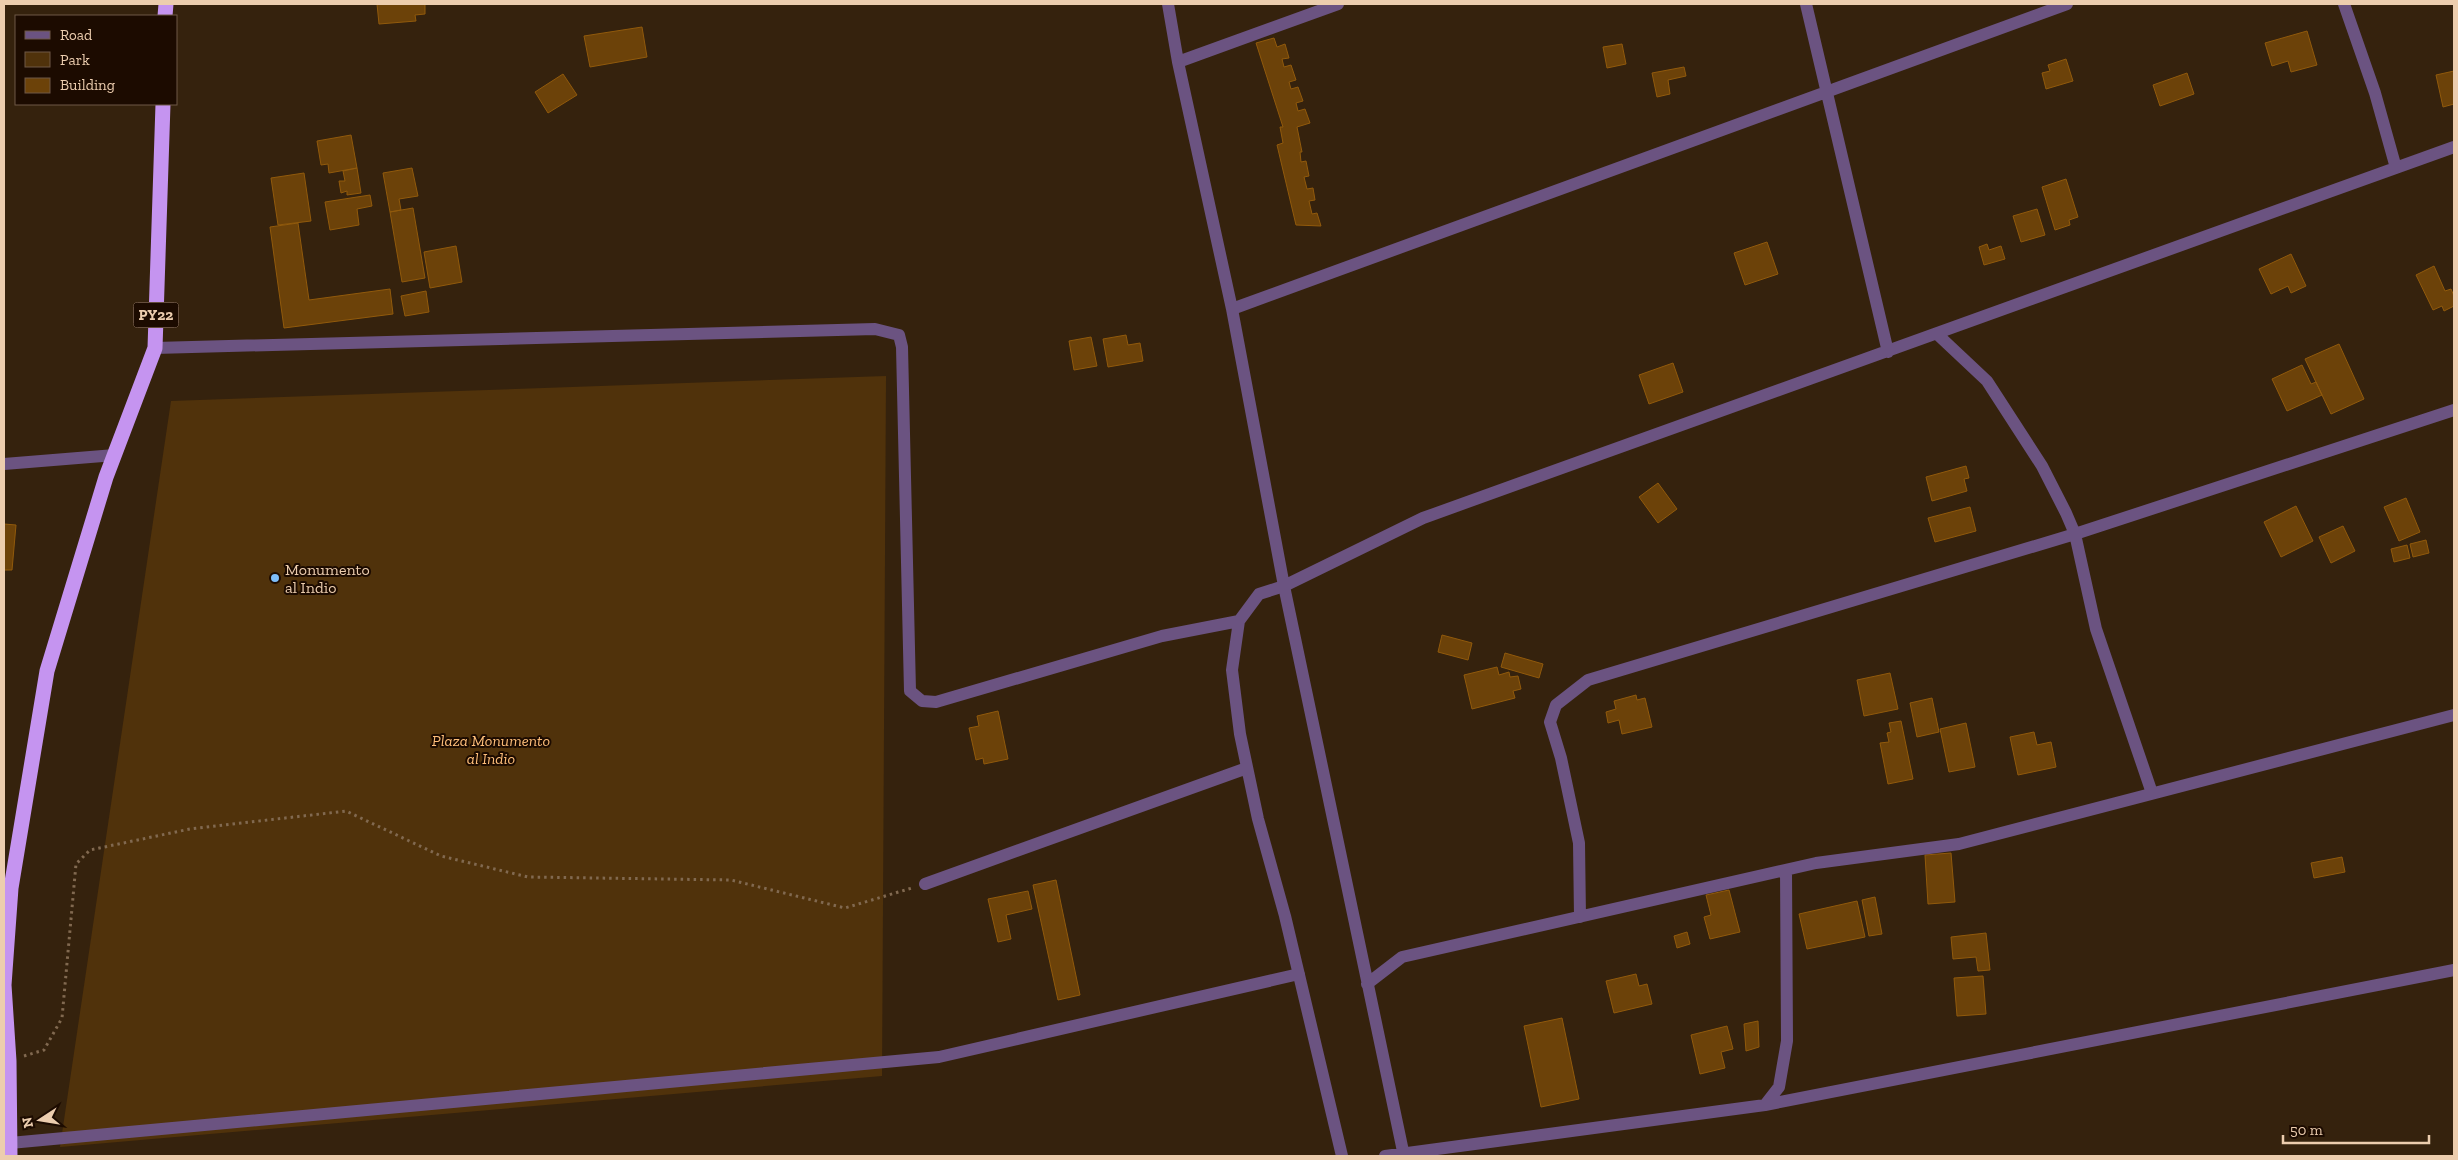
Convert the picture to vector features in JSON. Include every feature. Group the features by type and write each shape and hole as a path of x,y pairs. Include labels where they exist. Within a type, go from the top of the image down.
{"highway":[{"name":"PY22","path":"10,1150 9,1061 4,985 10,888 47,671 94,515 155,348 162,105"}],"street":[{"path":"1168,4 1178,62 1232,310 1284,586 1403,1155"},
{"path":"1178,62 1338,4"},
{"path":"1806,4 1888,352"},
{"path":"1232,310 2067,4"},
{"path":"2344,4 2375,93 2396,168"},
{"path":"1342,1156 1299,974 1258,819 1240,734 1232,670 1239,621 1259,594 1284,586 1423,518 2454,147"},
{"path":"155,348 875,329 899,335 902,347 910,691 922,701 936,702 1162,636 1239,621"},
{"path":"1937,334 1987,381 2042,466 2075,534 2096,629 2152,794"},
{"path":"1580,917 1579,843 1561,758 1550,722 1556,705 1588,680 2075,534 2454,410"},
{"path":"4,464 115,455"},
{"path":"1368,984 1402,957 1816,863 1959,844 2454,715"},
{"path":"925,884 1247,768"},
{"path":"1765,1105 1779,1087 1787,1041 1786,870"},
{"path":"1386,1156 1765,1105 2454,970"},
{"path":"10,1150 939,1057 1299,974"}],"path":[{"path":"9,1061 44,1050 62,1018 76,864 90,850 190,829 346,811 441,856 528,877 731,880 845,908 925,884"}],"green space":[{"name":"Plaza Monumento al Indio","path":"886,376 882,1076 60,1147 171,401"}],"building":[{"path":"377,4 425,4 425,14 415,15 416,21 379,24"},
{"path":"642,27 647,57 590,67 584,36"},
{"path":"2307,31 2317,65 2291,72 2288,61 2272,66 2265,43"},
{"path":"1274,38 1277,47 1285,44 1289,58 1282,59 1284,67 1291,65 1296,80 1289,82 1291,89 1298,87 1303,101 1296,103 1298,111 1305,109 1310,123 1297,127 1302,152 1300,152 1301,162 1306,161 1309,176 1304,177 1307,189 1313,188 1315,200 1309,201 1312,214 1317,213 1321,226 1296,225 1277,145 1283,143 1280,127 1283,127 1256,43"},
{"path":"1622,44 1626,64 1607,68 1603,47"},
{"path":"2066,59 2073,81 2046,89 2042,73 2050,71 2048,65"},
{"path":"1684,67 1686,76 1668,80 1670,94 1657,97 1652,73"},
{"path":"2454,71 2454,104 2443,107 2436,75"},
{"path":"2187,73 2194,94 2160,106 2153,85"},
{"path":"563,74 577,95 548,113 535,92"},
{"path":"351,135 357,168 329,173 328,164 321,165 317,141"},
{"path":"357,168 361,193 347,195 347,191 341,193 339,181 345,181 343,171"},
{"path":"412,168 418,196 399,199 401,210 390,212 383,173"},
{"path":"304,173 311,221 278,225 271,178"},
{"path":"2066,179 2078,217 2069,220 2070,225 2055,230 2042,187"},
{"path":"370,195 372,206 357,209 359,225 330,230 325,202"},
{"path":"413,208 425,278 402,282 390,212"},
{"path":"2037,209 2045,235 2021,242 2013,216"},
{"path":"298,223 309,300 390,289 393,314 284,328 270,227"},
{"path":"1767,242 1778,274 1745,285 1734,253"},
{"path":"1987,244 1989,250 2001,246 2005,259 1984,265 1979,247"},
{"path":"456,246 462,282 430,288 424,252"},
{"path":"2291,254 2306,286 2291,293 2288,286 2271,294 2259,269"},
{"path":"2434,266 2445,291 2451,289 2454,296 2454,306 2444,311 2442,306 2433,310 2416,275"},
{"path":"426,291 429,312 405,316 401,296"},
{"path":"1126,335 1128,345 1140,343 1143,361 1108,367 1103,339"},
{"path":"1091,337 1097,366 1074,370 1069,341"},
{"path":"2339,344 2364,399 2331,414 2305,359"},
{"path":"1673,363 1683,392 1649,404 1639,375"},
{"path":"2302,365 2311,384 2316,382 2322,395 2287,411 2272,379"},
{"path":"1966,466 1969,478 1964,479 1967,491 1932,501 1926,477"},
{"path":"1658,483 1677,509 1658,523 1639,497"},
{"path":"2406,498 2420,532 2399,541 2384,507"},
{"path":"2296,506 2313,541 2281,557 2264,522"},
{"path":"1970,507 1976,531 1935,542 1928,518"},
{"path":"4,524 16,525 12,570 4,570"},
{"path":"2343,526 2355,551 2331,563 2319,537"},
{"path":"2426,540 2429,553 2413,557 2410,544"},
{"path":"2407,545 2410,558 2394,562 2391,549"},
{"path":"1442,635 1472,643 1468,660 1438,652"},
{"path":"1505,653 1543,664 1539,678 1501,667"},
{"path":"1497,667 1499,675 1509,672 1510,677 1518,676 1521,689 1513,691 1515,698 1472,709 1464,675"},
{"path":"1890,673 1898,709 1864,716 1857,680"},
{"path":"1636,695 1637,700 1645,698 1652,727 1622,734 1619,720 1608,723 1606,712 1616,709 1614,701"},
{"path":"1932,698 1939,732 1917,737 1910,703"},
{"path":"998,711 1008,759 984,764 983,758 976,760 969,728 979,726 977,716"},
{"path":"1901,721 1913,779 1888,784 1880,743 1889,742 1887,733 1891,732 1889,723"},
{"path":"1966,723 1975,767 1949,772 1940,729"},
{"path":"2034,732 2037,745 2051,742 2056,767 2018,775 2010,737"},
{"path":"1951,853 1955,902 1928,904 1925,855"},
{"path":"2342,857 2345,872 2314,878 2311,863"},
{"path":"1056,880 1080,995 1058,1000 1033,885"},
{"path":"1729,890 1740,932 1710,939 1704,917 1711,915 1706,895"},
{"path":"1028,891 1032,909 1006,915 1011,939 998,942 988,899"},
{"path":"1875,897 1882,934 1869,936 1862,900"},
{"path":"1857,901 1865,937 1807,949 1799,914"},
{"path":"1687,932 1690,944 1677,948 1674,936"},
{"path":"1986,933 1990,970 1978,971 1976,957 1953,959 1951,937"},
{"path":"1636,974 1639,986 1647,984 1652,1004 1614,1013 1606,981"},
{"path":"1983,976 1986,1014 1957,1016 1954,978"},
{"path":"1562,1018 1579,1099 1541,1107 1524,1026"},
{"path":"1758,1021 1759,1047 1746,1051 1744,1024"},
{"path":"1727,1026 1733,1049 1721,1052 1725,1068 1700,1074 1691,1035"}],"place":[{"name":"Monumento al Indio","path":"275,578"}]}
